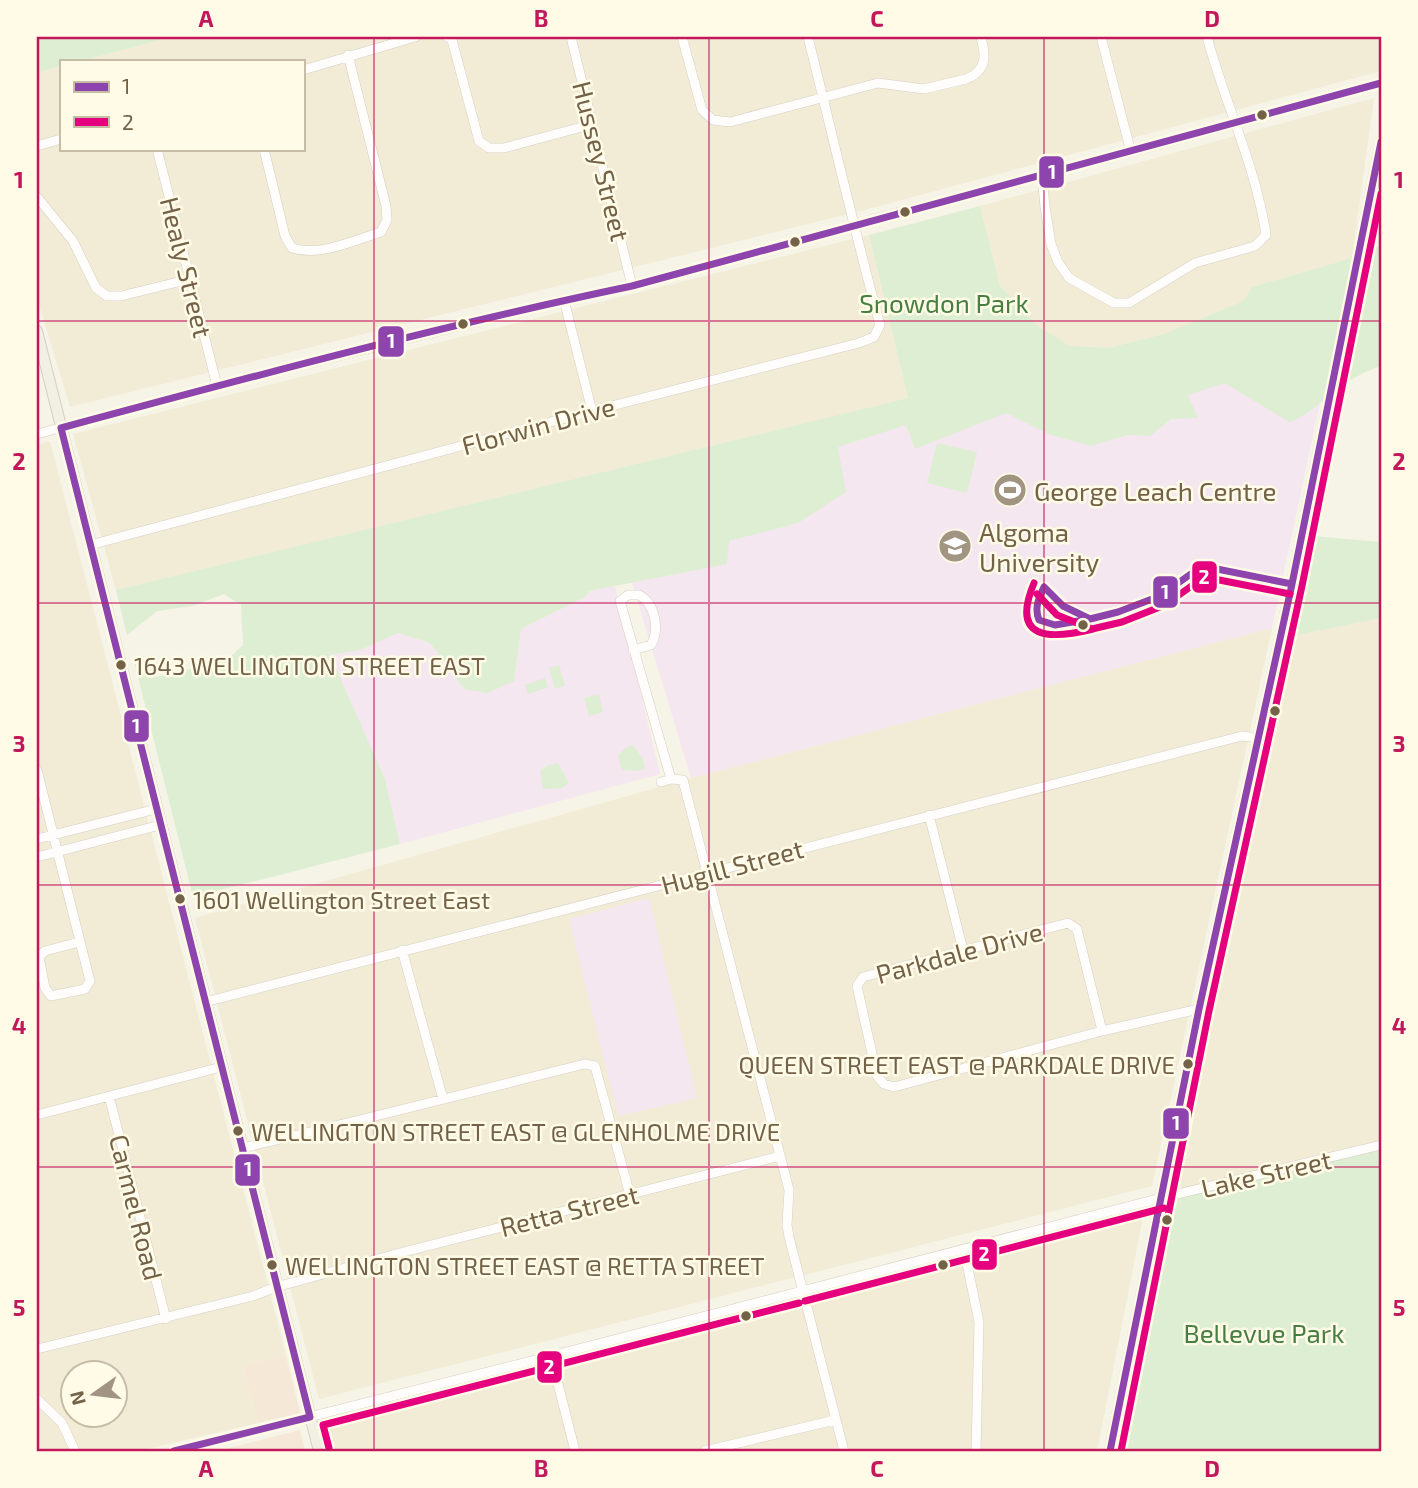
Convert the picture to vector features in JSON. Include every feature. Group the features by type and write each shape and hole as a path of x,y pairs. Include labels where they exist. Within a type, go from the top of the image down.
{"main road":[{"path":"1110,1451 1199,1009 1259,738 1381,142"},
{"path":"37,331 319,1451"}],"street":[{"path":"304,70 415,37"},
{"path":"447,37 452,40 480,141 489,148 504,148 593,124"},
{"name":"Hussey Street","path":"571,37 632,286"},
{"path":"682,37 702,110 713,120 730,122 878,83 924,89 973,77 983,66 985,53 981,37"},
{"name":"Florwin Drive","path":"90,545 874,337 880,325 853,226 808,37"},
{"path":"1101,37 1131,152"},
{"path":"1042,175 1051,244 1058,262 1069,278 1114,303 1129,303 1146,295 1176,272 1195,263 1255,246 1266,235 1261,202 1216,71 1208,37"},
{"path":"264,150 285,236 292,248 303,252 332,247 381,232 387,220 386,206 348,55"},
{"path":"37,434 217,386 564,300 632,286 1381,83"},
{"path":"37,146 60,139"},
{"name":"Healy Street","path":"157,150 217,386"},
{"path":"37,197 73,240 96,288 107,296 121,296 190,279"},
{"path":"1366,211 1381,207"},
{"path":"564,300 592,411"},
{"path":"633,650 651,645 656,634 650,604 639,595 628,595 620,601 666,781 683,780 789,1190 787,1225 844,1451"},
{"name":"Hugill Street","path":"205,1002 1242,736 1259,738"},
{"path":"37,770 90,981 85,989 51,996 45,988 39,957 45,951 79,942"},
{"path":"37,839 156,809"},
{"path":"929,815 963,950"},
{"path":"37,857 160,825"},
{"name":"Parkdale Drive","path":"1102,1031 1077,929 1068,923 863,977 857,986 877,1076 884,1084 894,1087 1102,1031 1199,1009"},
{"path":"402,950 443,1098"},
{"path":"242,1148 386,1115 443,1098 585,1064 595,1066 630,1195"},
{"path":"37,1115 221,1067"},
{"name":"Carmel Road","path":"109,1096 166,1318"},
{"name":"Lake Street","path":"174,1451 1161,1198 1381,1146"},
{"name":"Retta Street","path":"37,1349 253,1296 276,1287 396,1254 780,1156"},
{"path":"964,1249 979,1322 976,1451"},
{"path":"551,1356 575,1451"},
{"path":"37,1399 62,1423 75,1451"},
{"path":"705,1451 835,1420"}],"shaded area":[{"path":"171,37 1381,37 1381,71 868,209 70,407 37,298 37,73 60,66 60,150 304,150 304,60 85,60"},
{"path":"1374,98 1352,258 1252,287 1243,301 1164,334 1108,348 1069,346 1056,339 1039,327 1000,286 980,206"},
{"path":"869,235 908,398 116,590 73,434"},
{"name":"Algoma University","path":"1340,309 1272,628 691,778 603,487"},
{"path":"50,441 286,1355 242,1367 258,1423 138,1451 37,1451 37,445"},
{"path":"615,586 660,774 400,844 385,779 329,655 360,650 398,633 430,643 464,689 514,680 521,629 586,596 589,591"},
{"path":"1381,618 1381,1143 1171,1201 1297,635"},
{"path":"1272,628 1152,1186 319,1399 195,918 691,778"},
{"path":"649,898 697,1098 618,1116 569,919"},
{"path":"1144,1212 1097,1451 332,1451 325,1423"},
{"path":"286,1355 300,1413 258,1423 242,1366"},
{"path":"300,1430 305,1451 218,1451"}],"green space":[{"path":"37,37 171,37 85,60 60,60 60,66 37,73"},
{"name":"Snowdon Park","path":"980,206 1000,286 1039,327 1070,346 1108,348 1164,334 1243,301 1252,287 1352,258 1381,245 1381,366 1350,380 1307,413 1289,422 1225,383 1188,395 1198,418 1171,419 1150,436 1127,435 1091,446 1051,435 1006,413 915,449 906,425 838,447 846,492 798,523 729,541 727,564 589,591 587,596 521,629 514,681 488,693 464,689 430,643 398,633 360,650 330,655 385,779 400,844 193,897 134,661 157,677 227,660 243,645 241,605 224,594 192,606 157,611 127,635 116,590 908,398 869,235"},
{"path":"937,443 977,452 967,493 927,483"},
{"path":"1312,536 1381,542 1381,618 1297,635"},
{"path":"559,665 565,686 555,689 549,668"},
{"path":"545,678 548,687 528,694 525,685"},
{"path":"599,694 603,712 589,716 584,698"},
{"path":"633,745 643,759 645,768 638,771 622,770 618,756 625,748"},
{"path":"558,763 569,783 562,788 543,789 540,771 548,765"},
{"name":"Bellevue Park","path":"1381,1143 1381,1451 1121,1451 1171,1201"}],"transit line":[{"name":"1","path":"61,428 417,335 632,286 1381,83"},
{"name":"1","path":"1110,1451 1199,1009 1292,584 1381,142"},
{"name":"2","path":"1121,1451 1209,1011 1302,586 1381,194"},
{"name":"1","path":"61,428 310,1417"},
{"name":"1","path":"1044,587 1063,606 1090,619 1160,596 1202,566 1292,584"},
{"name":"2","path":"1037,594 1057,615 1092,629 1122,622 1165,605 1204,577 1290,594"},
{"name":"2","path":"1034,583 1027,616 1031,626 1038,632 1062,634 1093,629"},
{"name":"1","path":"1044,587 1037,607 1039,620 1055,625 1090,619"},
{"name":"2","path":"805,1301 1164,1208"},
{"name":"2","path":"329,1448 323,1425 799,1303"},
{"name":"1","path":"174,1451 310,1417"}],"place":[{"name":"George Leach Centre","path":"1010,490"},
{"name":"Algoma University","path":"955,546"},
{"name":"1643 WELLINGTON STREET EAST","path":"121,665"},
{"name":"1601 Wellington Street East","path":"180,899"},
{"name":"QUEEN STREET EAST @ PARKDALE DRIVE","path":"1188,1064"},
{"name":"WELLINGTON STREET EAST @ GLENHOLME DRIVE","path":"238,1131"},
{"name":"WELLINGTON STREET EAST @ RETTA STREET","path":"272,1265"}]}
